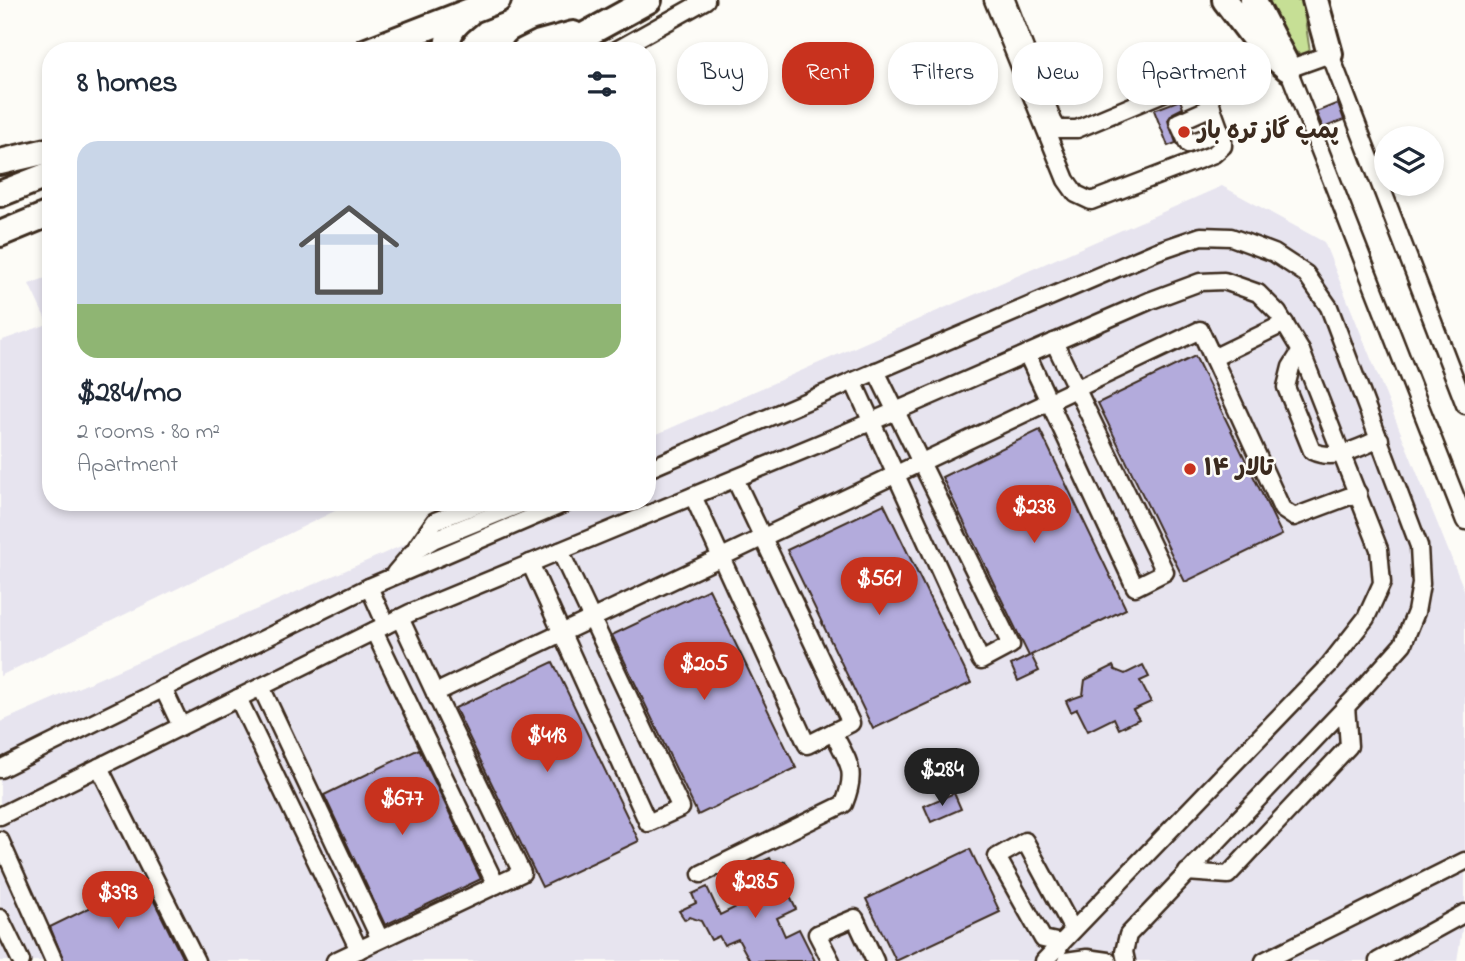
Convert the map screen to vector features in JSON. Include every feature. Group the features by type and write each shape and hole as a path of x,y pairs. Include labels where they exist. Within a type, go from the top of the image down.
{"highway":[{"path":"390,42 498,0"},
{"path":"571,42 649,0"},
{"path":"1225,0 1257,42 1288,69"},
{"path":"1253,0 1277,42 1288,69"},
{"path":"1315,0 1330,54"},
{"path":"447,42 454,25 471,11"},
{"path":"543,42 599,26"},
{"path":"0,162 42,152"},
{"path":"0,194 42,178"},
{"path":"0,234 42,217"}],"lane":[{"path":"631,42 706,0"},
{"path":"993,0 1039,117 1066,180 1076,194 1091,201 1214,153 1223,146 1205,89 1198,84 1187,83 1077,129 1058,128 1006,0"},
{"path":"1465,405 1330,54 1288,69 1465,522"},
{"path":"1212,107 1178,122 1188,144 1220,132"},
{"path":"656,464 1157,251 1201,236 1231,237 1274,253 1306,274 1329,307 1419,546 1421,584 1416,612 1403,644 1128,935 1124,953 1126,961"},
{"path":"0,816 387,625 872,422 1054,342 1200,282 1224,281 1258,293 1278,313 1301,351 1379,549 1382,583 1366,618 1329,665 1044,961"},
{"path":"1213,358 1284,323"},
{"path":"435,693 1200,330 1282,509 1294,517 1358,493"},
{"path":"1027,354 1135,586 1165,572 1054,342"},
{"path":"1301,351 1292,367 1286,387 1312,451 1324,457 1380,439"},
{"path":"853,381 981,661 1011,645 876,371"},
{"path":"693,496 807,745 851,723 735,479"},
{"path":"393,575 436,521 461,511"},
{"path":"412,553 435,539 504,511"},
{"path":"0,769 393,575 546,511"},
{"path":"530,563 648,823 681,808 560,551"},
{"path":"369,587 496,885"},
{"path":"335,961 522,873 435,693 387,625"},
{"path":"261,687 380,939"},
{"path":"163,688 181,726"},
{"path":"238,698 359,950"},
{"path":"1187,872 1228,875 1349,746 1346,706"},
{"path":"701,874 844,804 851,785 852,769 833,732"},
{"path":"99,767 196,961"},
{"path":"0,840 54,961"},
{"path":"1061,943 1043,939 997,856 1026,841 1073,930"},
{"path":"1264,961 1292,955 1465,861"},
{"path":"1378,961 1465,914"},
{"path":"0,918 21,961"},
{"path":"831,961 817,934 855,918 875,961"},
{"path":"1053,961 1061,943"},
{"path":"1066,961 1087,958 1108,961"}],"shaded area":[{"path":"1222,186 1324,242 1465,592 1465,911 1457,961 0,961 0,722 481,511 656,511 656,434"},
{"path":"42,279 42,311 29,284"},
{"path":"42,326 42,511 335,511 0,676 0,341"}],"green space":[{"path":"1267,0 1302,0 1310,52 1304,55 1292,51"}],"building":[{"path":"1338,103 1344,120 1323,128 1316,112"},
{"path":"1167,105 1182,105 1183,108 1173,113 1168,120 1176,143 1168,146 1154,110"},
{"name":"تالار ۱۴","path":"1195,356 1282,535 1185,582 1098,403"},
{"path":"1040,430 1126,609 1031,655 1039,671 1018,681 1011,665 1029,656 942,477"},
{"path":"884,504 971,683 873,729 787,550"},
{"path":"709,589 796,768 698,815 612,635"},
{"path":"553,662 639,841 542,887 455,708"},
{"path":"1143,665 1149,677 1140,681 1151,702 1133,710 1139,719 1119,729 1114,718 1088,731 1077,709 1071,712 1066,701 1083,695 1085,680 1113,666 1115,670 1125,674"},
{"path":"419,749 481,879 385,925 324,795"},
{"path":"954,793 961,809 931,822 924,806"},
{"path":"970,849 1000,912 896,961 866,899"},
{"path":"770,858 774,866 785,861 790,871 780,876 796,909 777,918 785,936 799,929 815,961 750,961 738,939 724,945 719,936 711,940 701,921 690,917 685,920 679,911 696,903 692,894 707,887 720,915 767,892 755,865"},
{"path":"144,881 184,961 64,961 50,927"}],"place":[{"name":"پمپ گاز تره بار","path":"1184,132"},
{"name":"تالار ۱۴","path":"1190,469"}]}
